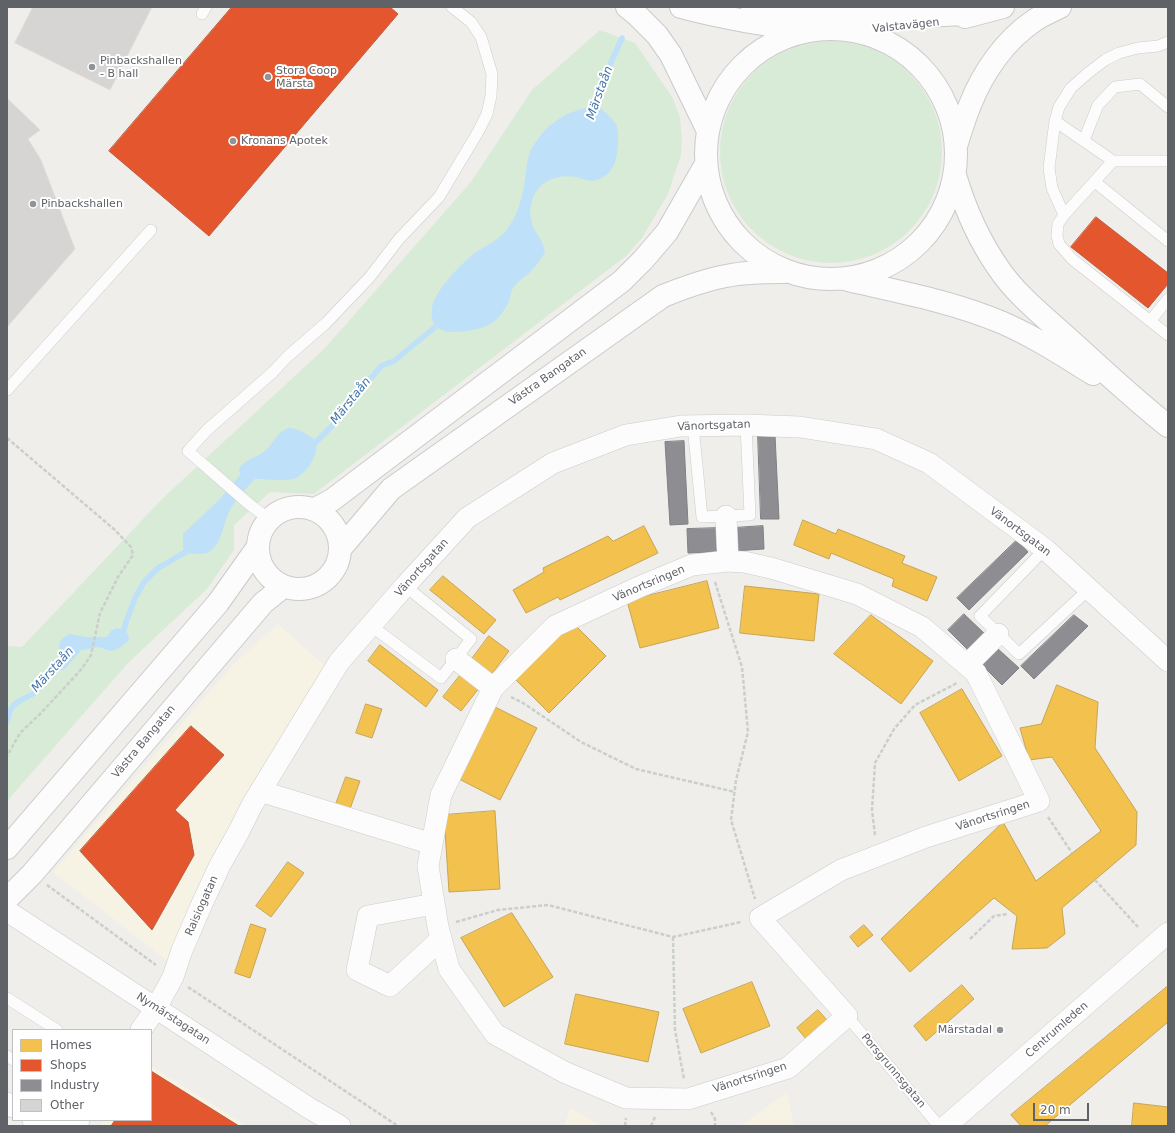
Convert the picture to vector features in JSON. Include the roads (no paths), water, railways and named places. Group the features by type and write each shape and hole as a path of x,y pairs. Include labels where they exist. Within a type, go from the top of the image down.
{"street":[{"path":"627,7 657,35 671,55 708,131"},
{"path":"681,7 751,22 808,30 832,28 855,31 878,37 899,48 917,63 933,80 945,101 952,123 956,146 954,175 947,202 934,225 916,246 894,262 869,273 842,279 807,277 789,272 764,259 741,241 724,218 715,199 706,164 708,131 712,113 730,80 742,65 756,53 772,43 808,30"},
{"path":"752,7 816,15 893,18 979,13"},
{"name":"Valstavägen","path":"855,31 934,24 1003,7"},
{"path":"956,146 970,105 983,78 997,56 1020,31 1035,20 1060,7"},
{"path":"269,519 282,510 299,506 315,509 332,500 622,281 643,260 666,232 706,164"},
{"path":"954,175 979,238 1000,270 1024,297 1135,400 1168,426"},
{"name":"Västra Bangatan","path":"341,548 391,489 663,296 694,284 725,276 789,272"},
{"path":"842,279 967,309 1004,324 1036,339 1135,400"},
{"name":"Vänortsgatan","path":"256,798 339,662 370,625 467,518 553,463 626,435 681,426 746,424 800,426 876,439 929,463 1045,549 1168,661"},
{"name":"Västra Bangatan","path":"269,519 260,532 257,548 260,564 269,578 283,587 299,590 315,587 329,578 338,564 341,548 338,532 328,518 315,509"},
{"path":"719,563 726,516"},
{"name":"Västra Bangatan","path":"7,848 218,603 257,548"},
{"name":"Vänortsringen","path":"744,562 771,568 857,594 922,627 972,669 1039,801 926,837 841,870 760,918 847,1016 788,1068 688,1099 626,1098 564,1072 495,1034 449,969 434,904 428,866 441,796 493,688 555,626 639,587 692,565 719,563 744,562"},
{"name":"Västra Bangatan","path":"7,899 32,874 263,603 283,587"},
{"path":"972,669 998,634"},
{"path":"456,659 493,688"},
{"path":"256,798 432,844"},
{"name":"Raisiogatan","path":"142,1029 156,1008 173,977 182,950 220,865 256,798"},
{"path":"434,904 368,916 357,970 390,986 440,933"},
{"name":"Nymärstagatan","path":"7,911 309,1108 340,1126"},
{"name":"Centrumleden","path":"946,1126 1168,933"},
{"path":"35,1121 45,1125 54,1126"},
{"path":"63,1126 78,1121"}],"lane":[{"path":"269,519 249,504 188,451 207,430 326,323 369,278 399,240 439,197 478,132 487,114 491,96 492,74 481,37 471,22 452,7"},
{"path":"1064,215 1052,188 1049,168 1054,120 1059,107 1071,88 1105,60 1119,53 1163,44"},
{"path":"1084,140 1098,105 1116,87 1140,84 1168,107"},
{"path":"1054,120 1113,161 1168,161"},
{"path":"1113,161 1064,215 1058,224 1057,236 1059,244 1072,260 1151,320 1168,335"},
{"path":"1095,182 1168,241"},
{"path":"7,390 151,230"},
{"path":"1151,320 1168,299"},
{"path":"693,425 702,517 750,515 746,424"},
{"path":"1045,549 980,616 1019,654 1089,589"},
{"path":"370,625 441,678 471,638 405,586"},
{"path":"7,998 55,1029"},
{"name":"Porsgrunnsgatan","path":"847,1016 939,1126"}],"water":[{"path":"595,103 611,117 617,127 618,149 614,166 603,177 594,181 569,176 549,180 539,188 532,201 530,214 545,252 533,269 513,288 509,301 503,312 492,323 476,329 462,332 450,332 437,327 432,319 432,308 434,301 443,286 456,270 475,253 501,236 512,223 520,205 531,149 545,130 557,120 563,116 586,108"},
{"path":"289,428 296,429 312,437 316,442 316,452 308,468 300,476 292,479 255,479 231,508 220,537 213,549 207,553 200,554 185,551 183,549 183,534 220,499 240,475 239,470 243,464 264,452 281,432"},
{"path":"116,628 124,630 128,634 129,640 121,647 110,651 99,647 81,650 65,669 50,675 45,672 58,658 60,642 64,637 70,634 86,637 107,637 111,631"}],"waterway":[{"name":"Märstaån","path":"593,111 604,78 622,38"},
{"name":"Märstaån","path":"309,443 316,442 329,429 348,408 364,383 373,376 381,366 394,361 440,323"},
{"name":"Märstaån","path":"119,635 124,630 135,598 144,582 158,568 186,552 190,547"},
{"name":"Märstaån","path":"7,722 13,706 37,691 52,670"}],"place":[{"name":"Pinbackshallen - B hall","path":"92,67"},
{"name":"Stora Coop Märsta","path":"268,77"},
{"name":"Kronans Apotek","path":"233,141"},
{"name":"Pinbackshallen","path":"33,204"},
{"name":"Märstadal","path":"1000,1030"}]}
